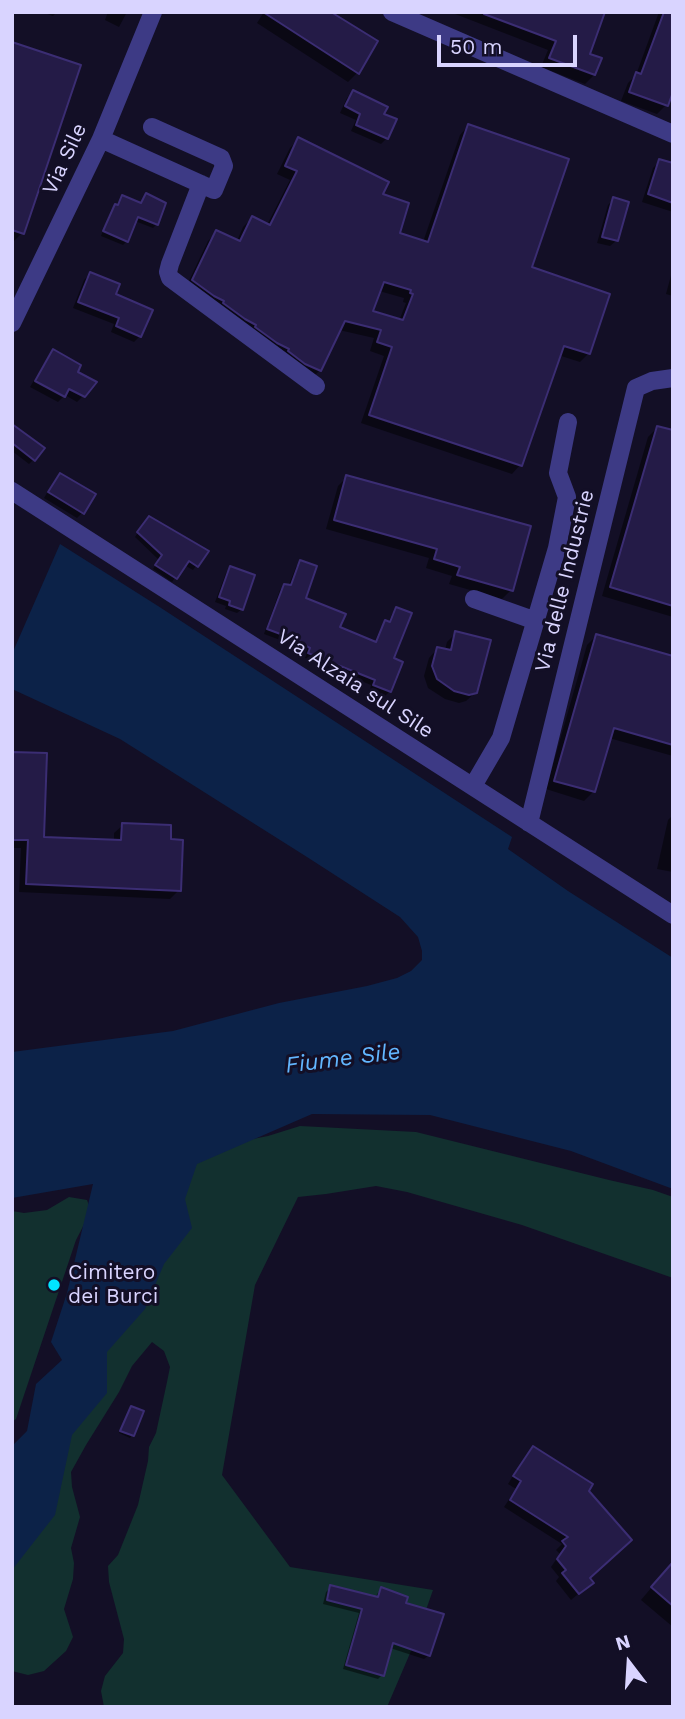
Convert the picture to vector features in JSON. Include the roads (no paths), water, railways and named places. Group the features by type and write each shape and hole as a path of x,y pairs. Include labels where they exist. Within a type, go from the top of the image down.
{"street":[{"name":"Via Sile","path":"12,323 101,139 153,12"},
{"path":"392,12 673,134"},
{"path":"101,139 214,190 224,166 221,158 152,127"},
{"path":"201,184 170,264 170,278 316,386"},
{"name":"Via delle Industrie","path":"529,823 636,388 652,381 673,378"},
{"path":"473,786 501,738 557,548 567,497 558,473 568,422"},
{"name":"Via Alzaia sul Sile","path":"12,491 673,915"},
{"path":"474,599 536,621"}],"water":[{"name":"Fiume Sile","path":"60,544 512,837 508,849 673,958 673,1189 571,1151 430,1115 312,1114 197,1164 185,1199 192,1228 164,1264 145,1309 107,1352 107,1393 72,1435 55,1515 12,1570 12,1446 27,1431 36,1384 62,1360 51,1342 67,1293 93,1184 12,1198 12,1052 173,1031 279,1003 397,978 411,971 422,960 418,937 400,917 120,739 12,689 12,654"}],"place":[{"name":"Cimitero dei Burci","path":"54,1285"}]}
